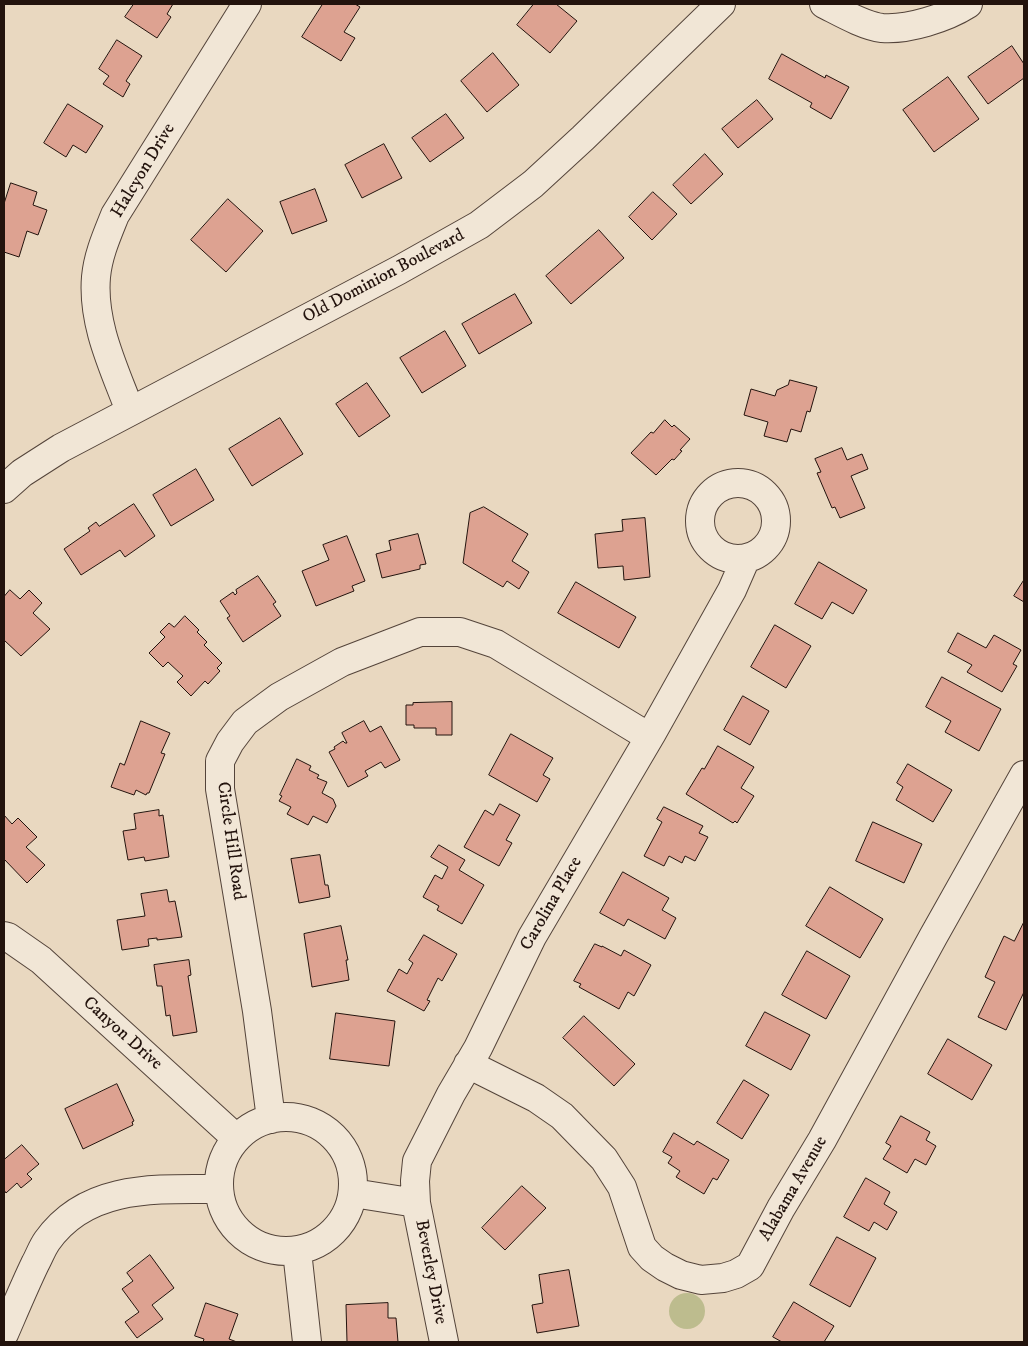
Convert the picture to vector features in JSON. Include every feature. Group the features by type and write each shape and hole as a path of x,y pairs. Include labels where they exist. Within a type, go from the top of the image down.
{"street":[{"name":"Halcyon Drive","path":"130,411 104,342 96,306 96,277 102,250 115,215 247,4"},
{"name":"Old Dominion Boulevard","path":"4,489 22,473 62,448 400,270 479,225 533,184 721,4"},
{"path":"824,4 851,18 881,28 921,24 958,10 968,4"},
{"name":"Carolina Place","path":"416,1203 415,1181 417,1161 451,1094 532,937 649,737 732,590 746,558"},
{"name":"Circle Hill Road","path":"271,1119 257,1011 220,789 220,761 230,742 245,722 279,697 342,662 420,632 460,632 496,644 649,737"},
{"name":"Alabama Avenue","path":"468,1064 536,1098 555,1112 604,1159 622,1187 642,1247 652,1258 664,1267 681,1275 701,1280 723,1278 736,1274 750,1266 1024,775"},
{"name":"Canyon Drive","path":"4,936 41,960 236,1138"},
{"path":"286,1117 303,1119 322,1127 334,1138 348,1160 352,1172 353,1193 346,1213 334,1232 324,1240 297,1251 270,1250 258,1246 247,1239 236,1230 223,1210 218,1189 222,1159 236,1138 249,1128 271,1119 286,1117"},
{"path":"4,1334 47,1241 64,1220 87,1206 113,1195 158,1189 218,1189"},
{"path":"353,1193 416,1203"},
{"name":"Beverley Drive","path":"416,1203 444,1342"},
{"path":"297,1251 307,1342"}],"shaded area":[{"path":"687,1293 699,1299 705,1311 699,1323 687,1329 675,1323 669,1311 675,1299"}],"building":[{"path":"134,4 173,4 167,14 171,17 157,38 125,17"},
{"path":"323,4 355,4 360,7 344,32 355,38 341,61 302,37"},
{"path":"534,4 556,4 577,21 550,53 517,25"},
{"path":"117,40 142,56 126,81 130,84 123,97 103,84 109,76 99,69"},
{"path":"1012,46 1024,64 1024,78 988,104 968,77"},
{"path":"493,53 519,85 487,112 461,81"},
{"path":"782,54 825,78 826,75 849,87 831,119 810,107 812,103 769,79"},
{"path":"948,77 979,119 934,152 903,110"},
{"path":"757,100 773,119 738,148 722,129"},
{"path":"68,104 103,126 86,153 73,145 66,157 44,143"},
{"path":"446,114 464,138 430,162 412,138"},
{"path":"384,144 402,178 362,198 345,165"},
{"path":"705,154 723,174 691,204 673,185"},
{"path":"11,183 37,192 33,205 47,210 38,235 27,231 19,257 4,252 4,204"},
{"path":"315,189 327,221 292,234 280,202"},
{"path":"653,192 677,214 652,240 629,217"},
{"path":"228,199 263,231 226,272 191,240"},
{"path":"599,230 624,258 571,304 546,276"},
{"path":"515,294 532,323 479,354 462,324"},
{"path":"445,331 466,366 422,393 400,358"},
{"path":"790,380 817,387 810,412 807,411 801,432 791,429 787,442 764,436 768,422 744,415 751,389 775,396 777,390 788,385"},
{"path":"367,383 390,416 359,437 336,404"},
{"path":"280,418 303,454 252,486 229,449"},
{"path":"665,420 690,439 674,460 672,459 656,475 631,453"},
{"path":"842,448 847,460 862,454 868,469 851,476 865,508 840,518 835,507 832,508 817,473 821,472 815,459"},
{"path":"196,469 214,500 171,526 153,495"},
{"path":"134,504 155,536 125,557 120,550 81,575 64,549 90,531 88,528 96,522 99,526"},
{"path":"484,507 528,534 512,561 529,572 519,589 507,581 503,587 463,563 470,513"},
{"path":"645,518 650,577 624,580 623,566 598,568 595,534 623,531 622,520"},
{"path":"418,534 426,564 420,565 420,569 382,578 376,554 391,550 389,541"},
{"path":"347,536 365,581 352,586 354,591 316,606 302,571 329,560 323,545"},
{"path":"819,562 867,590 853,614 832,602 822,619 795,604"},
{"path":"258,576 276,602 273,604 281,616 243,642 227,618 230,616 220,601 233,592 235,595 237,593 236,590"},
{"path":"1024,580 1024,602 1014,596"},
{"path":"576,582 636,617 619,648 558,613"},
{"path":"10,590 20,599 29,590 42,603 33,613 50,629 21,656 4,640 4,597"},
{"path":"185,616 199,630 197,632 207,642 204,645 222,663 217,668 220,671 208,684 205,681 191,696 177,682 183,676 168,662 163,667 149,653 165,637 160,632 169,623 174,627"},
{"path":"775,625 811,646 786,688 751,667"},
{"path":"958,633 986,648 994,635 1021,650 1013,664 1017,666 1002,692 967,672 972,665 948,652"},
{"path":"942,677 1001,709 979,751 945,732 951,721 926,707"},
{"path":"743,696 769,711 750,745 724,730"},
{"path":"452,702 452,735 436,735 436,728 414,728 414,725 406,725 406,705 413,705 413,703"},
{"path":"141,721 170,733 161,753 165,754 149,793 146,795 136,790 134,795 111,787 120,763 124,765"},
{"path":"364,721 370,732 381,726 400,760 385,768 381,762 365,771 368,776 348,787 329,752 343,741 347,743 342,733"},
{"path":"511,734 553,758 543,775 550,779 537,802 489,775"},
{"path":"718,746 754,767 741,788 754,796 737,823 735,821 733,823 686,794"},
{"path":"297,759 311,766 309,770 319,775 317,778 327,782 322,793 333,799 336,806 327,823 313,816 308,825 287,814 291,807 279,801"},
{"path":"908,764 952,790 933,822 896,800 903,787 897,783"},
{"path":"500,804 520,815 506,840 512,843 499,866 464,847 485,810 493,815"},
{"path":"664,807 703,826 699,833 708,837 695,861 685,856 682,863 669,856 664,866 644,856 662,822 657,819"},
{"path":"159,810 159,816 163,815 169,857 145,861 144,857 128,860 123,831 136,829 134,814"},
{"path":"4,815 12,824 18,818 37,837 26,847 45,865 27,883 4,859"},
{"path":"873,822 922,844 904,883 856,861"},
{"path":"439,845 465,860 459,870 484,885 462,924 437,910 439,906 423,897 435,875 442,879 448,867 431,857"},
{"path":"320,855 325,885 328,885 330,897 299,903 291,859"},
{"path":"623,872 669,898 662,910 676,918 665,939 628,919 624,926 600,913"},
{"path":"830,887 883,919 860,958 806,926"},
{"path":"167,890 169,902 175,901 182,937 157,940 157,938 148,939 149,946 122,950 117,920 145,916 141,894"},
{"path":"1024,922 1024,992 1006,1030 978,1017 995,982 985,977 1004,936 1014,941"},
{"path":"341,926 348,960 346,960 349,980 312,987 304,934"},
{"path":"424,935 457,954 442,981 438,978 427,1000 430,1001 424,1011 387,991 399,969 407,974 413,963 409,960"},
{"path":"595,944 621,956 624,950 651,965 634,996 628,992 619,1009 579,987 581,984 574,981"},
{"path":"807,951 850,976 826,1019 782,995"},
{"path":"189,960 191,975 188,976 197,1032 173,1036 170,1015 166,1016 162,986 157,986 154,965"},
{"path":"765,1012 810,1035 791,1070 746,1046"},
{"path":"336,1013 395,1021 389,1066 330,1059"},
{"path":"584,1016 635,1064 614,1086 563,1038"},
{"path":"948,1039 992,1065 972,1100 928,1074"},
{"path":"744,1080 769,1095 742,1139 717,1123"},
{"path":"117,1084 134,1121 132,1122 133,1125 83,1149 65,1109"},
{"path":"901,1116 930,1132 926,1140 936,1146 926,1165 915,1159 907,1173 883,1159 891,1146 886,1143"},
{"path":"674,1133 694,1145 697,1141 729,1160 717,1180 713,1178 704,1194 676,1177 680,1171 668,1163 672,1157 663,1152"},
{"path":"22,1145 39,1164 27,1174 32,1179 21,1188 17,1183 6,1193 4,1190 4,1160"},
{"path":"866,1178 890,1192 884,1204 897,1212 887,1230 874,1222 869,1231 844,1217"},
{"path":"522,1186 546,1208 505,1250 482,1228"},
{"path":"837,1237 876,1258 850,1307 810,1285"},
{"path":"150,1255 174,1288 152,1305 163,1319 137,1338 125,1322 139,1312 122,1289 133,1281 127,1273"},
{"path":"569,1270 579,1326 537,1333 532,1305 543,1303 539,1275"},
{"path":"794,1302 834,1326 824,1342 782,1342 773,1337"},
{"path":"206,1303 238,1314 229,1339 237,1342 203,1342 204,1339 195,1336"},
{"path":"388,1303 388,1318 396,1318 398,1342 347,1342 346,1305"}]}
